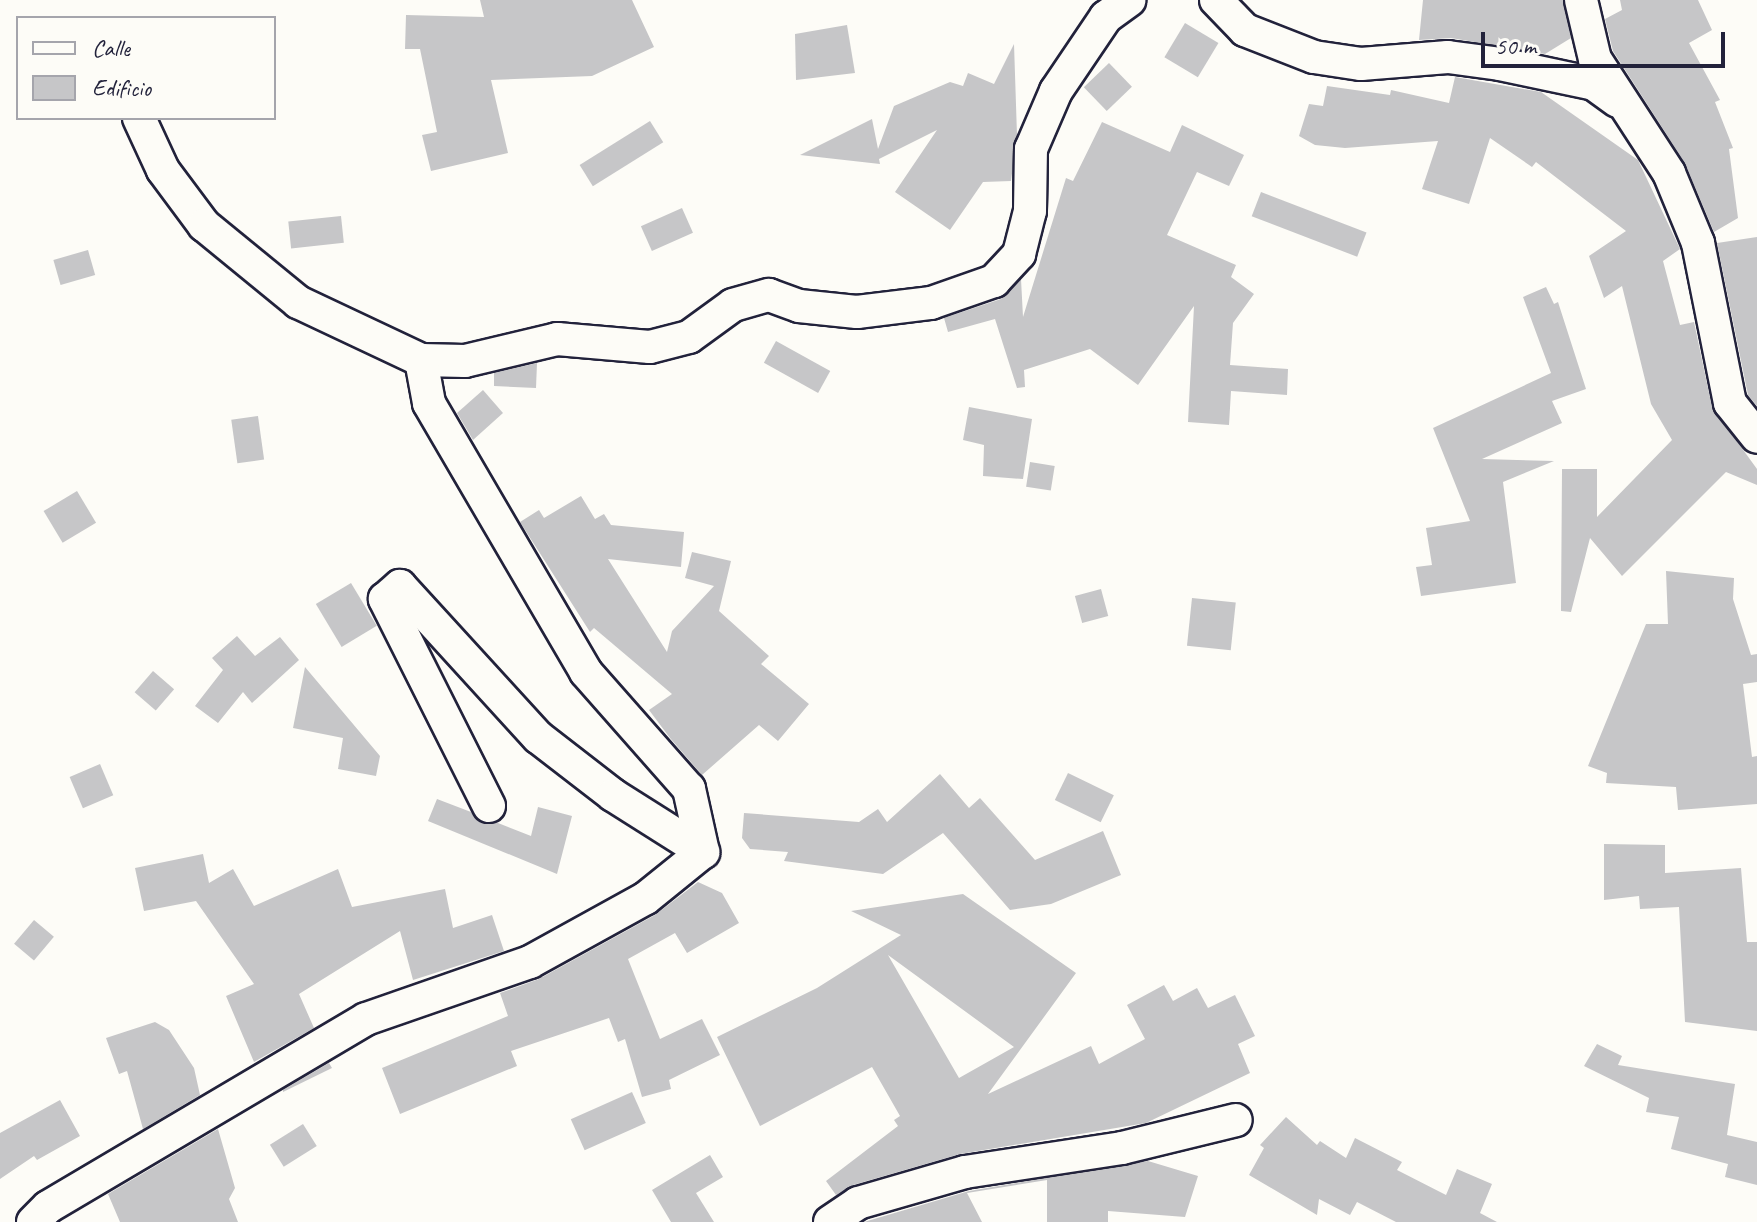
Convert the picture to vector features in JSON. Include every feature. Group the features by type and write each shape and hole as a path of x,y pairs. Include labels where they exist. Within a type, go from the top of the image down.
{"street":[{"path":"140,120 163,170 204,225 298,302 421,360 465,361 557,339 650,347 689,337 733,305 769,295 799,306 857,312 931,303 994,281 1019,254 1030,211 1031,149 1056,91 1106,17 1129,0"},
{"path":"1216,0 1245,30 1314,57 1361,64 1448,57 1500,64 1594,84 1622,105"},
{"path":"1581,0 1595,59 1669,173 1698,243 1730,403 1757,437"},
{"path":"421,360 429,403 586,672 689,789 703,852"},
{"path":"489,806 385,599 400,586 538,737 613,795 703,852"},
{"path":"33,1222 48,1207 366,1019 530,962 646,898 703,852"},
{"path":"830,1222 858,1203 965,1172 1122,1148 1236,1120"}],"building":[{"path":"480,0 632,0 654,47 592,76 491,80 508,153 431,171 422,135 437,132 420,49 405,49 406,15 484,17"},
{"path":"1423,0 1563,0 1571,38 1545,54 1451,38 1419,40"},
{"path":"1620,0 1698,0 1712,30 1689,43 1720,100 1715,102 1733,148 1729,149 1738,218 1714,232 1685,163 1613,51 1605,19 1622,10"},
{"path":"1185,23 1218,43 1198,77 1164,57"},
{"path":"847,25 855,73 796,80 795,34"},
{"path":"1014,44 1017,135 1011,181 983,182 950,230 895,192 937,130 879,159 880,164 800,155 872,119 878,149 894,106 950,82 963,86 968,73 994,84"},
{"path":"1109,63 1132,87 1107,111 1084,87"},
{"path":"1455,77 1541,92 1638,160 1680,249 1663,261 1680,325 1694,322 1712,407 1757,469 1757,485 1726,472 1622,576 1590,538 1571,612 1561,611 1562,469 1597,469 1597,517 1672,440 1651,404 1622,286 1604,298 1589,256 1626,231 1536,162 1532,167 1490,138 1469,204 1422,189 1438,141 1345,148 1315,145 1299,136 1309,104 1323,106 1327,86 1390,95 1391,90 1449,103"},
{"path":"650,121 663,142 593,186 580,165"},
{"path":"1102,122 1170,152 1182,125 1244,155 1229,186 1197,172 1167,235 1236,265 1231,277 1254,294 1233,323 1230,365 1288,369 1287,395 1231,391 1229,425 1188,422 1194,306 1138,385 1090,349 1024,370 1025,387 1017,388 995,319 948,332 944,318 1001,299 1021,279 1023,317 1066,178 1073,181"},
{"path":"1261,192 1366,232 1357,257 1252,216"},
{"path":"682,208 693,233 652,251 641,226"},
{"path":"341,216 344,243 291,248 288,222"},
{"path":"1757,237 1757,406 1748,395 1717,243"},
{"path":"88,250 95,275 61,285 53,260"},
{"path":"1546,287 1554,304 1558,302 1586,389 1552,401 1562,423 1482,459 1554,461 1503,482 1516,583 1421,596 1416,567 1432,565 1426,528 1470,521 1433,428 1551,373 1523,297"},
{"path":"776,341 830,371 818,393 764,363"},
{"path":"537,363 536,388 494,386 494,373"},
{"path":"483,390 503,413 473,440 457,413"},
{"path":"969,407 1032,419 1023,479 983,476 984,445 963,440"},
{"path":"258,416 264,460 237,463 231,420"},
{"path":"1030,462 1055,466 1051,491 1026,487"},
{"path":"77,491 96,523 63,543 44,511"},
{"path":"581,496 595,519 604,514 611,525 684,532 681,567 608,559 667,652 672,631 714,586 685,578 692,552 731,561 719,611 769,656 761,664 809,704 778,741 759,725 702,775 670,738 649,710 672,694 594,628 590,632 520,522 539,510 544,518"},
{"path":"1666,571 1734,578 1733,599 1751,655 1757,654 1757,682 1743,684 1752,757 1757,756 1757,804 1678,810 1676,787 1606,783 1607,773 1588,766 1646,624 1668,624"},
{"path":"351,583 377,626 342,647 316,604"},
{"path":"1101,589 1108,616 1082,623 1075,596"},
{"path":"1192,598 1236,603 1231,650 1187,646"},
{"path":"237,636 255,656 280,637 299,660 252,703 243,692 218,723 195,706 223,670 212,658"},
{"path":"305,667 380,756 376,776 338,769 343,738 293,728"},
{"path":"153,671 174,689 156,711 135,692"},
{"path":"100,764 113,795 83,808 70,777"},
{"path":"1068,773 1114,795 1101,822 1055,800"},
{"path":"940,774 969,808 980,798 1035,860 1103,831 1121,875 1051,904 1010,910 943,833 883,874 784,861 788,852 750,849 742,838 744,813 859,822 878,809 887,822"},
{"path":"437,799 471,812 479,822 498,823 531,836 538,807 572,816 557,874 428,821"},
{"path":"1604,844 1665,845 1665,873 1741,868 1747,942 1757,942 1757,1031 1685,1022 1679,907 1640,909 1639,896 1604,900"},
{"path":"203,854 209,883 233,869 254,906 338,869 352,907 445,889 453,928 492,915 504,951 413,980 400,931 299,994 314,1028 254,1062 226,996 254,984 196,901 144,911 135,868"},
{"path":"698,882 722,893 739,923 687,953 675,933 628,959 660,1039 702,1019 720,1055 669,1080 671,1089 642,1097 625,1039 618,1042 609,1018 511,1051 517,1066 400,1114 382,1068 508,1016 500,993 539,979 655,915"},
{"path":"963,894 1076,973 988,1094 1091,1046 1099,1064 1145,1039 1127,1005 1164,985 1173,1001 1197,988 1208,1008 1235,995 1255,1036 1238,1044 1250,1073 1146,1123 960,1154 853,1185 836,1195 826,1181 898,1126 894,1120 900,1116 872,1067 760,1126 717,1037 817,988 901,935 851,911","holes":["888,955 1014,1047 959,1078"]},
{"path":"34,920 54,937 34,960 14,944"},
{"path":"155,1022 169,1030 194,1068 200,1095 143,1129 127,1071 119,1074 106,1038"},
{"path":"1597,1044 1622,1056 1618,1065 1735,1084 1727,1135 1757,1142 1757,1185 1725,1177 1728,1164 1671,1149 1679,1117 1646,1112 1649,1098 1584,1066"},
{"path":"329,1063 332,1068 283,1092 283,1090"},
{"path":"632,1092 646,1123 585,1150 571,1119"},
{"path":"60,1100 80,1136 37,1160 34,1156 0,1179 0,1133"},
{"path":"1286,1117 1317,1145 1320,1141 1346,1158 1355,1138 1402,1162 1397,1170 1446,1195 1457,1169 1492,1184 1480,1213 1497,1222 1396,1222 1357,1202 1350,1215 1319,1199 1317,1215 1249,1175 1264,1148 1260,1145"},
{"path":"303,1124 317,1146 284,1167 270,1145"},
{"path":"218,1129 235,1188 229,1199 238,1222 120,1222 108,1194"},
{"path":"710,1155 723,1177 696,1193 714,1222 671,1222 652,1190"},
{"path":"1148,1161 1198,1176 1185,1217 1108,1211 1108,1222 1047,1222 1047,1180 967,1193 982,1222 864,1222 969,1191"}]}
